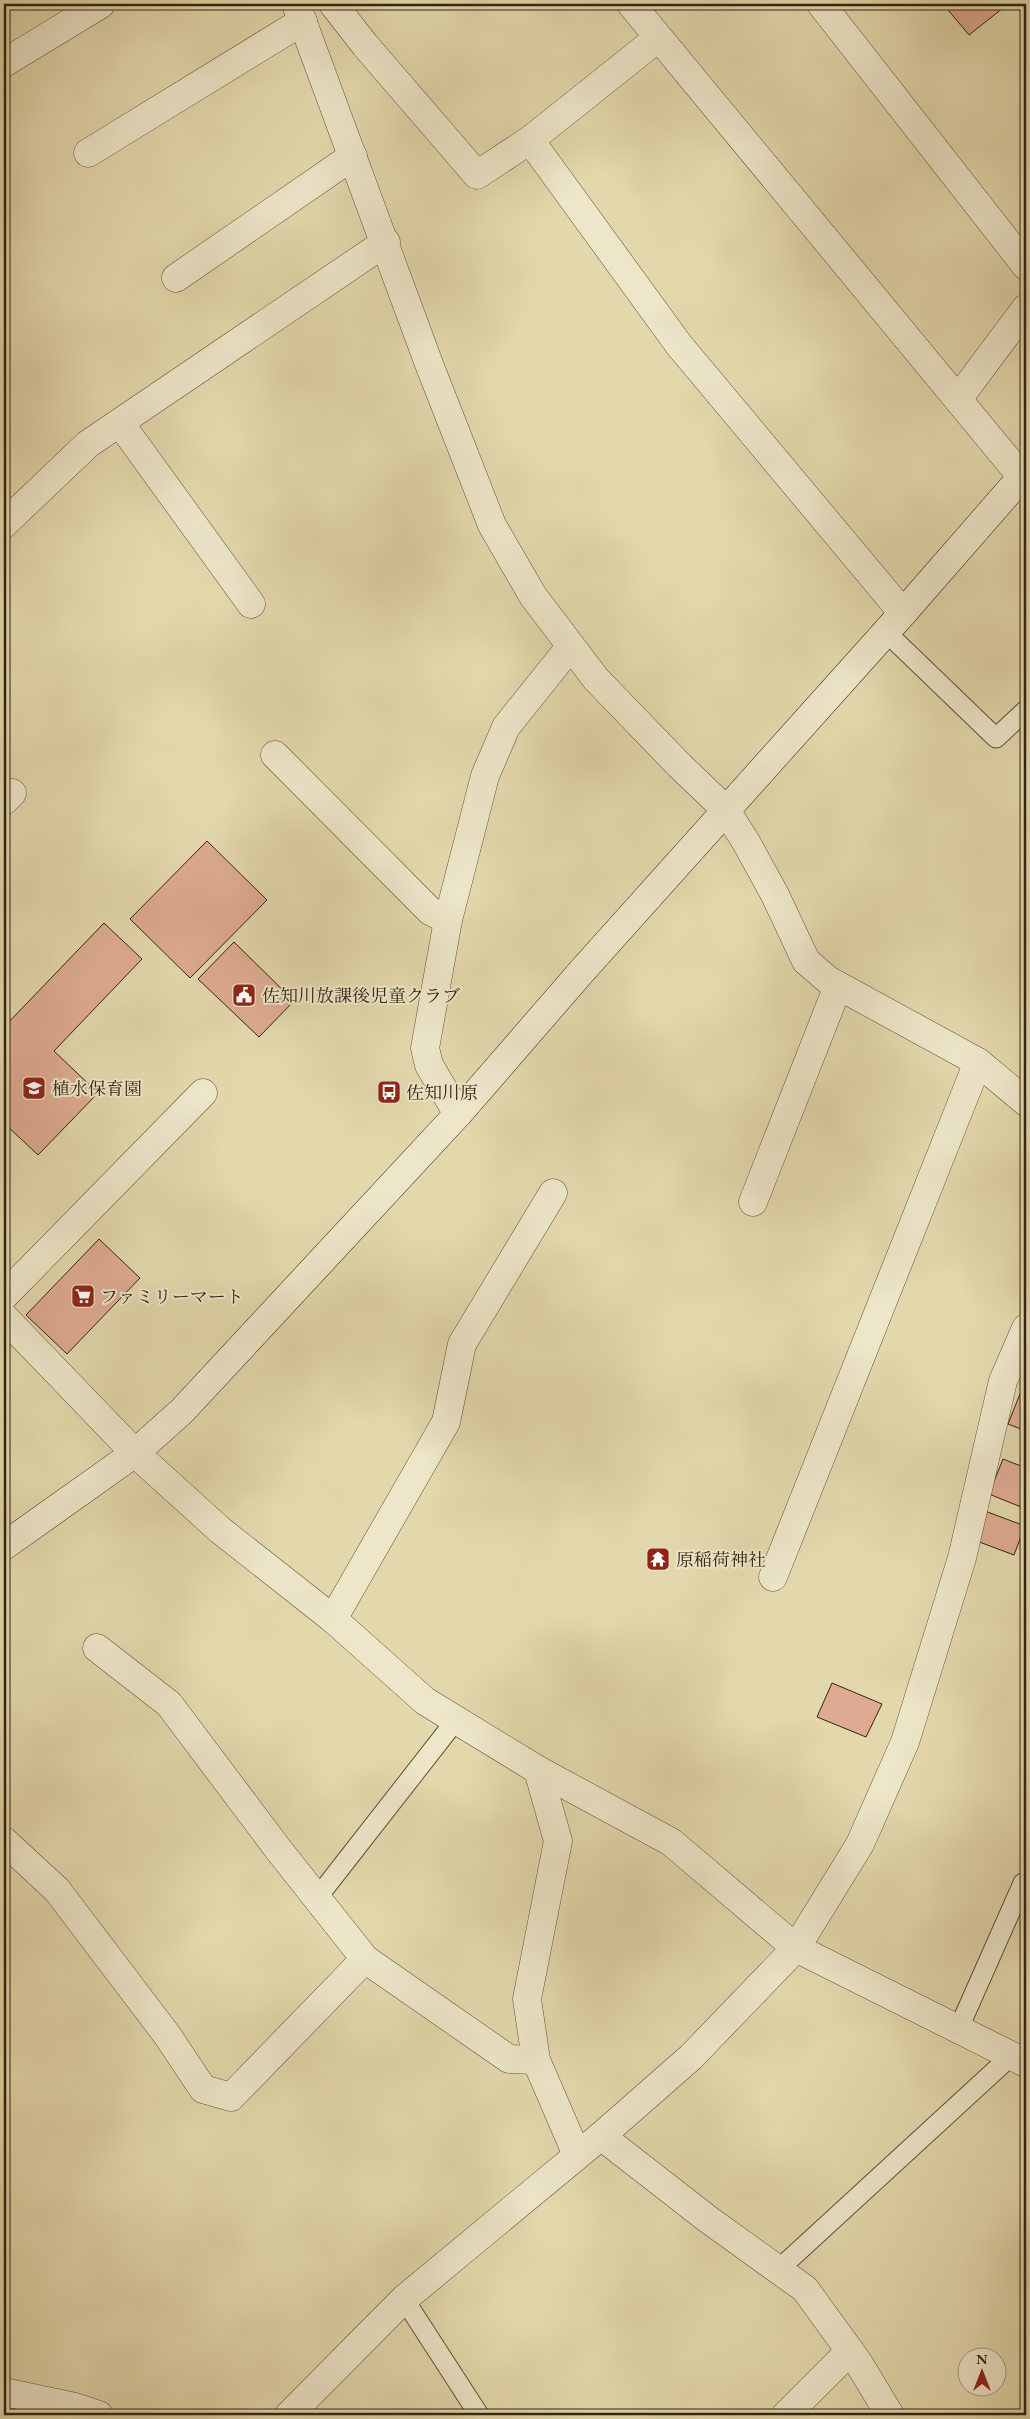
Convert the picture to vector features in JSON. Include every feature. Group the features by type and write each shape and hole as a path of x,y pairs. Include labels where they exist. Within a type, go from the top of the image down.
{"street":[{"path":"4,63 100,4"},
{"path":"333,4 365,45 477,175 530,140 658,38"},
{"path":"4,1546 135,1453 182,1411 458,1114 725,809 894,623 1024,475 958,399 631,4"},
{"path":"821,4 1026,266"},
{"path":"88,153 299,12 386,242 429,364 492,525 533,596 570,647 628,713 725,809 746,842 771,888 806,961 838,986 978,1062 1026,1102"},
{"path":"530,140 679,345 894,623"},
{"path":"176,278 353,156"},
{"path":"4,524 88,444 386,242"},
{"path":"958,399 1026,308"},
{"path":"120,423 251,604"},
{"path":"458,1114 429,1065 425,1048 448,920 485,776 506,726 570,647"},
{"path":"275,754 430,911 448,920"},
{"path":"753,1202 838,986"},
{"path":"773,1577 978,1062"},
{"path":"4,1296 203,1093"},
{"path":"333,1619 446,1422 462,1344 553,1193"},
{"path":"4,1317 135,1453 220,1530 333,1619 425,1701 538,1770 671,1842 796,1948 1019,2059"},
{"path":"289,2415 404,2298 601,2136 692,2057 796,1948 860,1844 905,1742 962,1558 1003,1382 1026,1328"},
{"path":"97,1648 170,1704 365,1959 509,2059 536,2060"},
{"path":"538,1770 558,1841 527,1999 536,2060 577,2155"},
{"path":"4,1842 57,1890 166,2035 203,2089 231,2097 365,1959"},
{"path":"601,2136 709,2220 805,2289 850,2351 890,2415"},
{"path":"786,2415 850,2351"},
{"path":"4,2392 75,2407 99,2415"}],"lane":[{"path":"894,623 996,738 1026,710"},
{"path":"317,1898 456,1720"},
{"path":"958,2030 1023,1883"},
{"path":"778,2270 1019,2059"},
{"path":"404,2298 479,2415"}],"building":[{"path":"943,4 1008,4 969,35"},
{"path":"207,841 267,900 190,978 130,919"},
{"path":"104,923 142,959 54,1051 98,1093 38,1155 4,1123 4,1027"},
{"path":"234,942 294,1001 259,1037 198,979"},
{"name":"ファミリーマート","path":"99,1239 140,1278 67,1354 26,1315"},
{"path":"1022,1389 1026,1390 1026,1431 1008,1424"},
{"path":"1003,1459 1026,1468 1026,1495 1021,1507 989,1494"},
{"path":"985,1511 1025,1526 1014,1555 974,1540"},
{"path":"832,1683 882,1704 866,1737 817,1717"}],"place":[{"name":"佐知川放課後児童クラブ","path":"244,995"},
{"name":"植水保育園","path":"34,1088"},
{"name":"佐知川原","path":"389,1092"},
{"name":"ファミリーマート","path":"83,1296"},
{"name":"原稲荷神社","path":"658,1559"}]}
